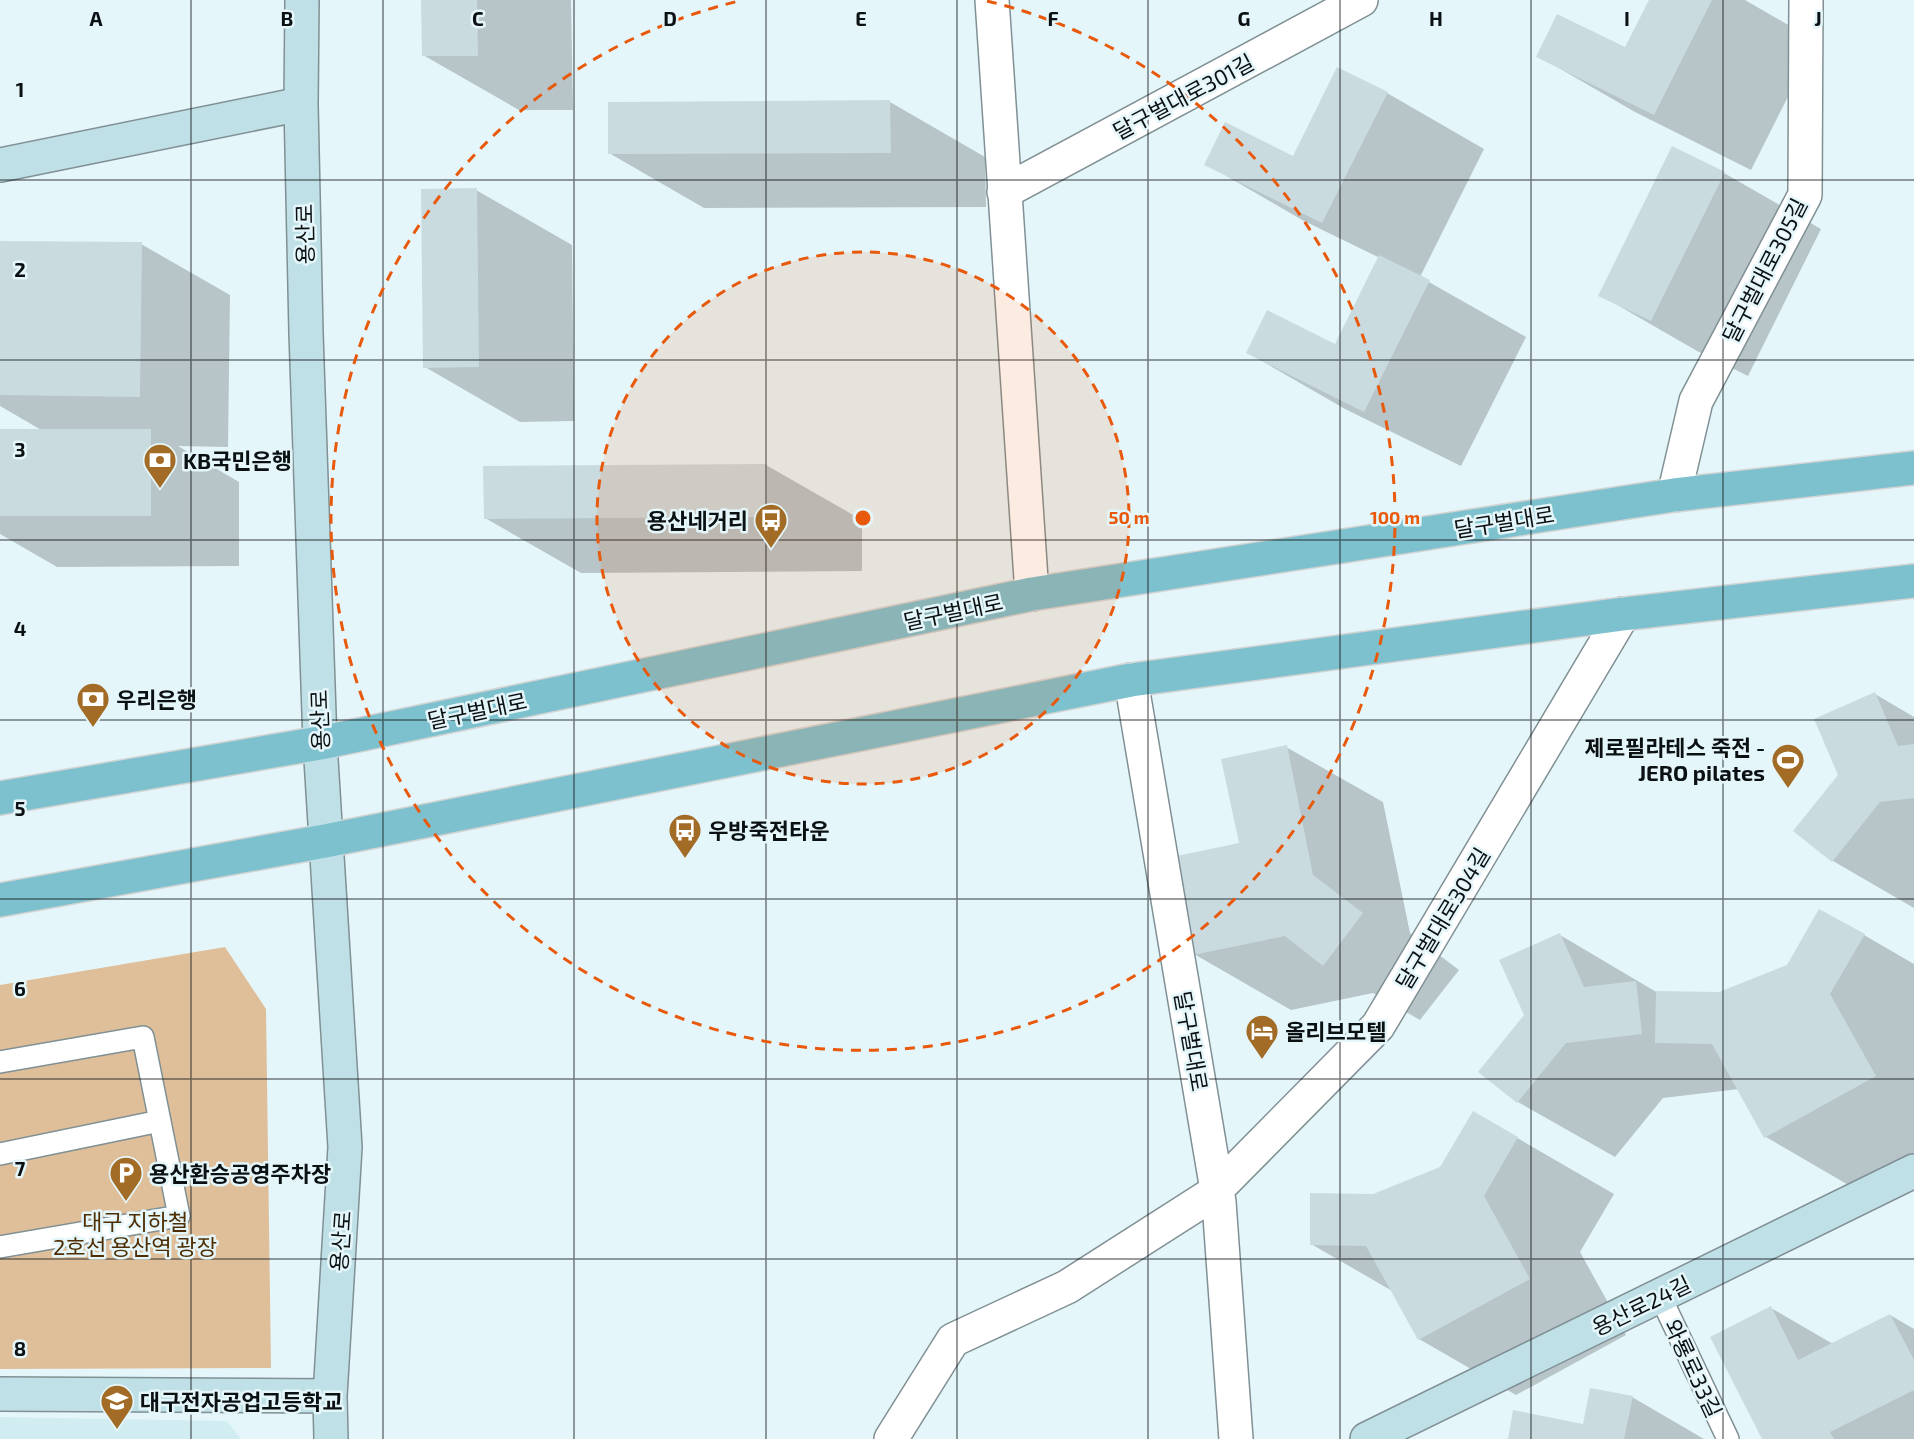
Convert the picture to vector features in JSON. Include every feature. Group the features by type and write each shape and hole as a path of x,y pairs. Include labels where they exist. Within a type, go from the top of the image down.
{"main road":[{"name":"용산로","path":"302,0 301,104 306,333 320,743 345,1147 330,1396 331,1439"},
{"path":"0,165 301,104"},
{"name":"달구벌대로","path":"0,798 320,743 1032,594 1674,495 1914,468"},
{"path":"0,900 325,841 1131,680 1623,614 1914,581"},
{"name":"용산로24길","path":"1367,1439 1914,1171"},
{"path":"0,1394 330,1396"}],"street":[{"path":"992,0 1032,594"},
{"name":"달구벌대로301길","path":"1004,192 1361,0"},
{"name":"달구벌대로305길","path":"1674,495 1696,401 1805,195 1806,0"},
{"name":"달구벌대로304길","path":"891,1439 953,1340 1067,1287 1210,1195 1378,1026 1623,614"},
{"name":"달구벌대로","path":"1131,680 1217,1188"},
{"path":"1217,1188 1236,1439"}],"lane":[{"path":"0,1062 143,1037 179,1216 0,1247"},
{"path":"0,1154 160,1121"},
{"name":"와룡로33길","path":"1660,1296 1728,1439"}],"shaded area":[{"name":"대구전자공업고등학교","path":"0,1417 227,1421 241,1439 0,1439"}],"green space":[{"name":"대구 지하철 2호선 용산역 광장","path":"225,947 266,1009 271,1368 0,1369 0,985"}],"building":[{"path":"421,0 477,0 478,56 422,56"},
{"path":"1649,0 1712,0 1654,115 1536,57 1557,14 1625,47"},
{"path":"1337,67 1388,92 1322,223 1204,165 1225,122 1293,156"},
{"path":"890,100 891,153 608,154 608,102"},
{"path":"1672,146 1725,172 1651,321 1598,296"},
{"path":"477,188 479,367 423,368 421,189"},
{"path":"0,241 142,242 140,397 0,395"},
{"path":"1379,255 1430,280 1364,412 1246,353 1267,310 1335,344"},
{"path":"0,429 151,429 151,516 0,516"},
{"path":"767,464 767,517 484,519 483,466"},
{"path":"1875,692 1898,746 1914,744 1914,798 1880,802 1832,862 1793,831 1838,775 1814,719"},
{"path":"1287,745 1313,875 1363,913 1323,966 1285,936 1193,955 1172,857 1239,843 1221,759"},
{"path":"1819,909 1865,934 1830,994 1876,1076 1764,1138 1712,1044 1655,1043 1656,991 1719,992 1787,965"},
{"path":"1560,933 1584,987 1636,981 1642,1034 1566,1043 1517,1103 1478,1072 1524,1015 1499,960"},
{"path":"1473,1111 1518,1137 1484,1196 1530,1279 1418,1340 1366,1246 1310,1245 1310,1193 1373,1194 1440,1167"},
{"path":"1771,1306 1798,1360 1890,1314 1914,1360 1914,1390 1830,1432 1834,1439 1762,1439 1710,1337"},
{"path":"1590,1388 1633,1396 1624,1439 1508,1439 1513,1410 1583,1424"}],"place":[{"name":"KB국민은행","path":"160,489"},
{"name":"용산네거리","path":"771,549"},
{"name":"우리은행","path":"93,728"},
{"name":"제로필라테스 죽전 - JERO pilates","path":"1788,789"},
{"name":"우방죽전타운","path":"685,859"},
{"name":"올리브모텔","path":"1262,1060"},
{"name":"용산환승공영주차장","path":"126,1202"},
{"name":"대구전자공업고등학교","path":"117,1430"}]}
